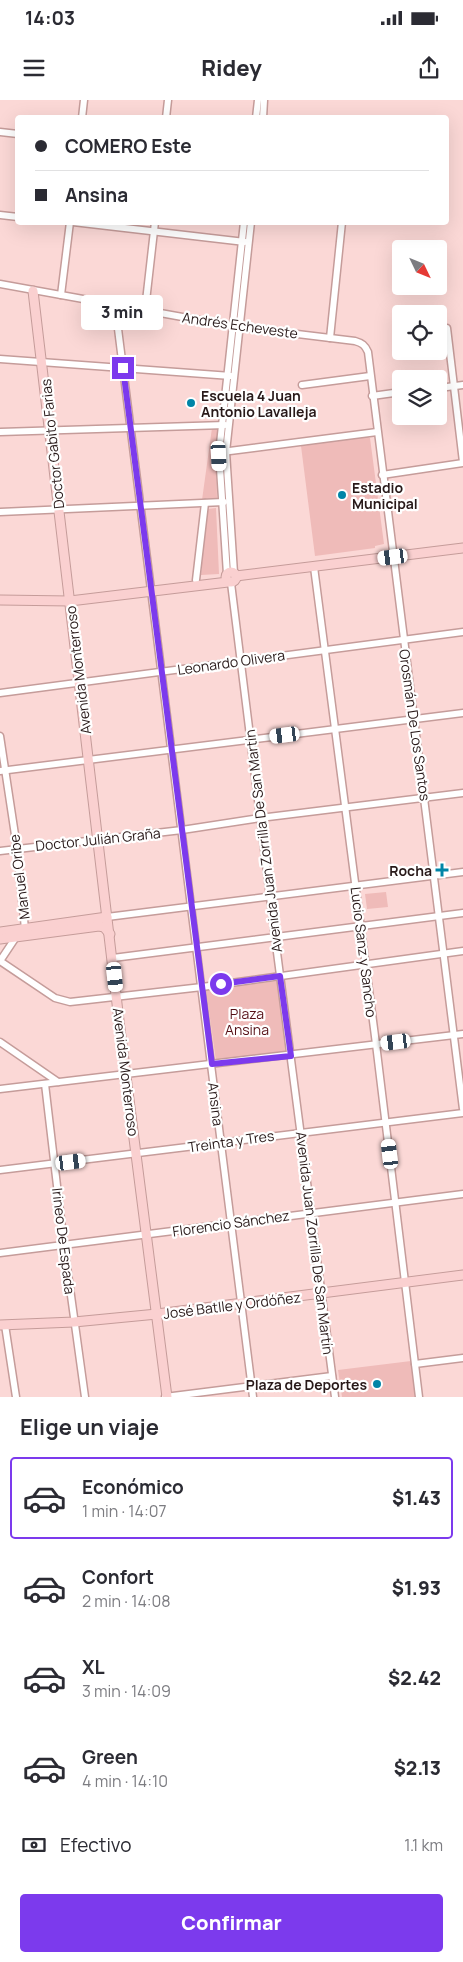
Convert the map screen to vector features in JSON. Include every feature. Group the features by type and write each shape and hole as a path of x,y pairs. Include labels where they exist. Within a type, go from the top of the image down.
{"street":[{"path":"82,115 84,100"},
{"path":"166,115 168,100"},
{"path":"256,115 258,100"},
{"path":"263,115 264,100"},
{"path":"0,132 15,134"},
{"path":"0,215 15,217"},
{"path":"62,295 71,225"},
{"path":"99,225 245,242"},
{"path":"145,310 155,225"},
{"path":"230,577 222,502 222,452 245,242 244,225"},
{"path":"245,242 250,225"},
{"path":"330,338 342,225"},
{"name":"Andrés Echeveste","path":"0,284 236,327 363,343"},
{"name":"Doctor Gabito Farias","path":"33,291 70,599"},
{"name":"Ansina","path":"115,305 243,1304 253,1397"},
{"path":"382,475 463,463 447,328"},
{"name":"Orosmán De Los Santos","path":"363,343 368,352 372,396 425,799 463,1109"},
{"path":"0,359 231,376"},
{"path":"302,386 370,376"},
{"path":"447,387 463,385"},
{"path":"372,396 392,393"},
{"path":"0,432 225,425"},
{"path":"222,452 377,432"},
{"path":"222,452 229,502 230,577"},
{"path":"0,512 229,502"},
{"path":"196,580 205,503"},
{"path":"151,589 196,580 463,548"},
{"name":"Lucio Sanz y Sancho","path":"314,567 386,1122 419,1397"},
{"path":"0,600 70,599 230,577"},
{"name":"Avenida Juan Zorrilla De San Martín","path":"230,577 335,1397"},
{"path":"0,596 70,599"},
{"name":"Avenida Monterroso","path":"70,599 107,917 167,1397"},
{"name":"Leonardo Olivera","path":"0,693 463,632"},
{"path":"2,771 463,712"},
{"name":"Manuel Oribe","path":"0,736 2,771 17,848 25,929"},
{"name":"Doctor Julián Graña","path":"0,851 98,838 182,830 260,818 346,809 463,793"},
{"path":"0,932 463,872"},
{"path":"113,958 463,913"},
{"path":"0,939 99,926 106,929 110,934"},
{"path":"25,929 16,937 0,961 55,998 70,1002 202,987 463,951"},
{"path":"0,1089 291,1056 463,1034"},
{"path":"0,1042 58,1082"},
{"name":"Irineo De Espada","path":"45,1084 64,1245 85,1397"},
{"name":"Treinta y Tres","path":"0,1170 463,1113"},
{"name":"Florencio Sánchez","path":"0,1253 463,1194"},
{"name":"José Batlle y Ordóñez","path":"3,1325 74,1322 157,1314 463,1276"},
{"path":"3,1325 16,1397"},
{"path":"415,1364 463,1358"},
{"path":"163,1397 332,1376"}],"green space":[{"path":"212,428 217,428 218,430 216,450 217,499 202,500"},
{"name":"Estadio Municipal","path":"370,438 384,544 375,546 375,548 315,556 301,446"},
{"path":"216,508 219,574 201,575 207,509"},
{"path":"386,892 388,907 367,909 365,894"},
{"name":"Plaza Ansina","path":"278,981 288,1053 216,1061 206,990"},
{"name":"Plaza de Deportes","path":"411,1361 415,1397 342,1397 338,1370"}],"place":[{"name":"Escuela 4 Juan Antonio Lavalleja","path":"191,403"},
{"name":"Estadio Municipal","path":"342,495"},
{"name":"Rocha","path":"442,870"},
{"name":"Plaza de Deportes","path":"377,1384"}],"route":[{"path":"123,368 212,1064 291,1056 280,976 221,984"}]}
